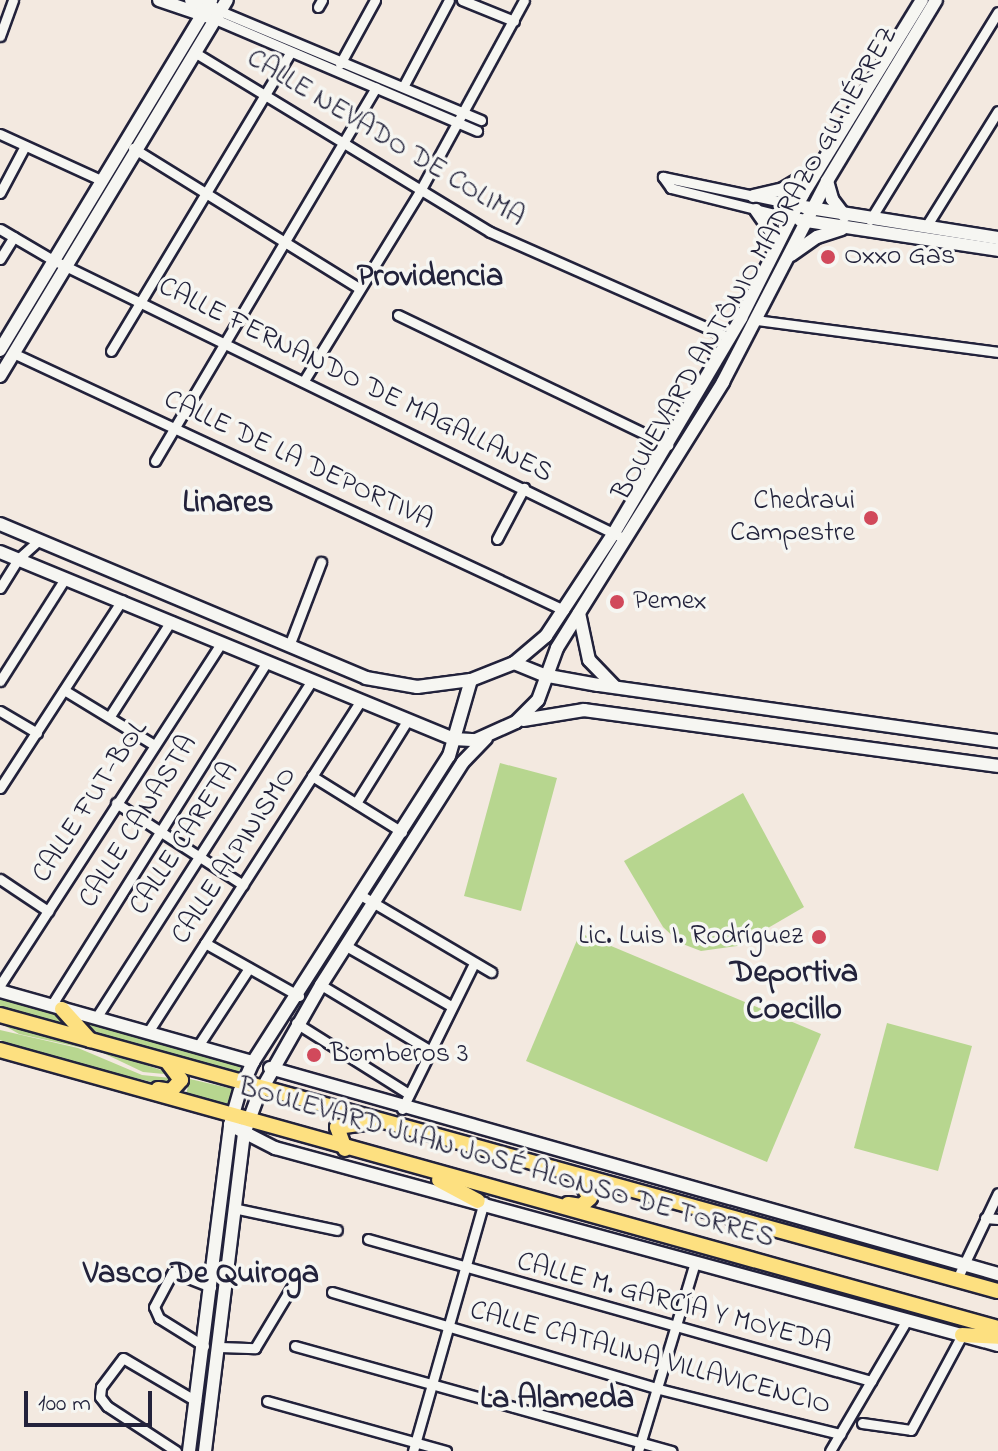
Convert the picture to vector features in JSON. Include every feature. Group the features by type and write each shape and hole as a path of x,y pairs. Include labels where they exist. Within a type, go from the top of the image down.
{"main road":[{"path":"57,1007 90,1040"},
{"name":"BOULEVARD JUAN JOSÉ ALONSO DE TORRES","path":"0,1015 167,1062 449,1130 572,1175 919,1268 960,1272 998,1291"},
{"path":"0,1022 72,1035"},
{"name":"BOULEVARD JUAN JOSÉ ALONSO DE TORRES","path":"3,1054 95,1078 246,1127 345,1149 529,1197 998,1328"},
{"path":"95,1078 171,1091 181,1080 167,1062"},
{"path":"345,1149 336,1131 347,1121 449,1130"},
{"path":"418,1168 481,1202"},
{"path":"529,1197 585,1205 590,1192 572,1175"},
{"path":"962,1335 998,1337"}],"street":[{"path":"0,36 13,0"},
{"path":"159,0 214,8 291,52 403,87 481,120"},
{"path":"191,0 339,65 376,88 477,131"},
{"path":"339,65 375,0"},
{"path":"403,87 449,0"},
{"path":"462,0 514,21"},
{"path":"305,379 420,191 524,0"},
{"name":"BOULEVARD ANTÔNIO MADRAZO GUTIÉRREZ","path":"516,722 538,700 543,675 730,338 797,205 922,0"},
{"name":"BOULEVARD ANTÔNIO MADRAZO GUTIÉRREZ","path":"0,524 267,638 392,684 436,687 471,680 514,663 538,645 620,536 756,320 827,181 936,0"},
{"path":"0,376 4,349 194,52 214,8"},
{"path":"58,263 101,180 214,8"},
{"path":"870,220 998,12"},
{"name":"CALLE NEVADO DE COLIMA","path":"194,52 490,232 730,338"},
{"path":"111,351 291,52"},
{"path":"155,461 223,340 376,88"},
{"path":"927,225 998,111"},
{"path":"0,134 101,180"},
{"path":"0,193 25,146"},
{"path":"133,148 359,288"},
{"path":"753,196 783,189 818,169"},
{"path":"809,215 797,205 671,175 662,179 671,188 791,218 809,215 998,250"},
{"path":"827,181 832,199 846,222"},
{"path":"756,210 778,242"},
{"path":"789,257 846,222 870,220 996,234"},
{"name":"CALLE FERNANDO DE MAGALLANES","path":"0,229 58,263 305,379 620,536"},
{"path":"0,259 14,237"},
{"path":"398,315 668,445"},
{"path":"756,320 998,352"},
{"name":"CALLE DE LA DEPORTIVA","path":"4,349 564,610"},
{"path":"497,539 524,488"},
{"path":"0,588 18,559 39,540"},
{"path":"0,552 64,580 122,600 310,683 454,739 469,742 516,722 551,712 584,710 998,766"},
{"path":"289,646 321,562"},
{"path":"0,681 64,580"},
{"path":"0,788 122,600"},
{"path":"579,613 589,660 616,688"},
{"path":"110,716 171,621"},
{"path":"253,658 267,638"},
{"name":"CALLE FUT-BOL","path":"0,988 221,644"},
{"name":"CALLE CANASTA","path":"57,1007 160,831 266,663"},
{"path":"514,663 543,675 616,688 998,741"},
{"path":"189,1451 230,1120 244,1081 253,1062 299,996 402,832 454,739 471,680"},
{"name":"CALLE CARETA","path":"96,1018 310,683"},
{"path":"64,690 154,745"},
{"name":"CALLE ALPINISMO","path":"148,1032 359,703"},
{"path":"720,727 724,703"},
{"path":"0,711 37,733"},
{"path":"356,803 407,721"},
{"path":"205,1451 246,1127 262,1086 296,1023 376,905 463,762 488,736"},
{"path":"312,776 402,832"},
{"path":"116,803 243,885"},
{"path":"2,885 48,911"},
{"path":"362,896 491,972"},
{"path":"205,943 299,996"},
{"path":"348,947 451,1006"},
{"path":"402,1109 407,1093 474,963"},
{"path":"198,1046 249,968"},
{"path":"321,985 429,1050"},
{"name":"BOULEVARD JUAN JOSÉ ALONSO DE TORRES","path":"0,988 253,1062"},
{"path":"296,1023 407,1093"},
{"name":"BOULEVARD JUAN JOSÉ ALONSO DE TORRES","path":"270,1068 402,1109 449,1130 854,1231 923,1252 960,1272 998,1274"},
{"path":"246,1127 275,1148 998,1345"},
{"path":"960,1272 998,1193"},
{"path":"414,1447 481,1202"},
{"path":"238,1209 337,1230"},
{"path":"985,1218 998,1219"},
{"path":"850,1250 854,1231"},
{"name":"CALLE M. GARCÍA Y MOYEDA","path":"368,1239 676,1330 871,1381"},
{"path":"919,1268 923,1252"},
{"path":"639,1447 695,1262"},
{"path":"204,1346 159,1318 154,1307 173,1272 211,1287"},
{"path":"220,1347 255,1348 294,1283"},
{"name":"CALLE CATALINA VILLAVICENCIO","path":"332,1292 659,1389 840,1434"},
{"path":"830,1451 907,1320"},
{"path":"862,1423 911,1430 962,1335"},
{"path":"295,1346 431,1383 639,1447 672,1451"},
{"path":"176,1451 102,1401 101,1387 123,1358 196,1401"},
{"path":"267,1401 414,1447 446,1451"}],"green space":[{"path":"500,763 557,778 521,911 464,896"},
{"path":"743,793 804,907 737,946 701,951 680,943 663,927 624,861"},
{"path":"580,933 821,1034 767,1162 526,1061"},
{"path":"0,995 56,1012 66,1025 0,1006"},
{"path":"82,1020 243,1063 238,1073 99,1034"},
{"path":"0,1023 80,1042 175,1075 143,1072 101,1052 19,1034"},
{"path":"887,1023 972,1046 938,1171 854,1148"},
{"path":"0,1030 78,1048 142,1075 171,1078 168,1086 37,1054 0,1040"},
{"path":"190,1079 233,1089 227,1107 186,1094"}],"place":[{"name":"Oxxo Gas","path":"828,257"},
{"name":"Chedraui Campestre","path":"871,518"},
{"name":"Pemex","path":"617,602"},
{"name":"Lic. Luis I. Rodríguez","path":"819,937"},
{"name":"Bomberos 3","path":"314,1055"}],"district":[{"name":"Providencia","path":"430,278"},
{"name":"Linares","path":"228,504"},
{"name":"Deportiva Coecillo","path":"794,994"},
{"name":"Vasco De Quiroga","path":"201,1275"},
{"name":"La Alameda","path":"557,1400"}]}
